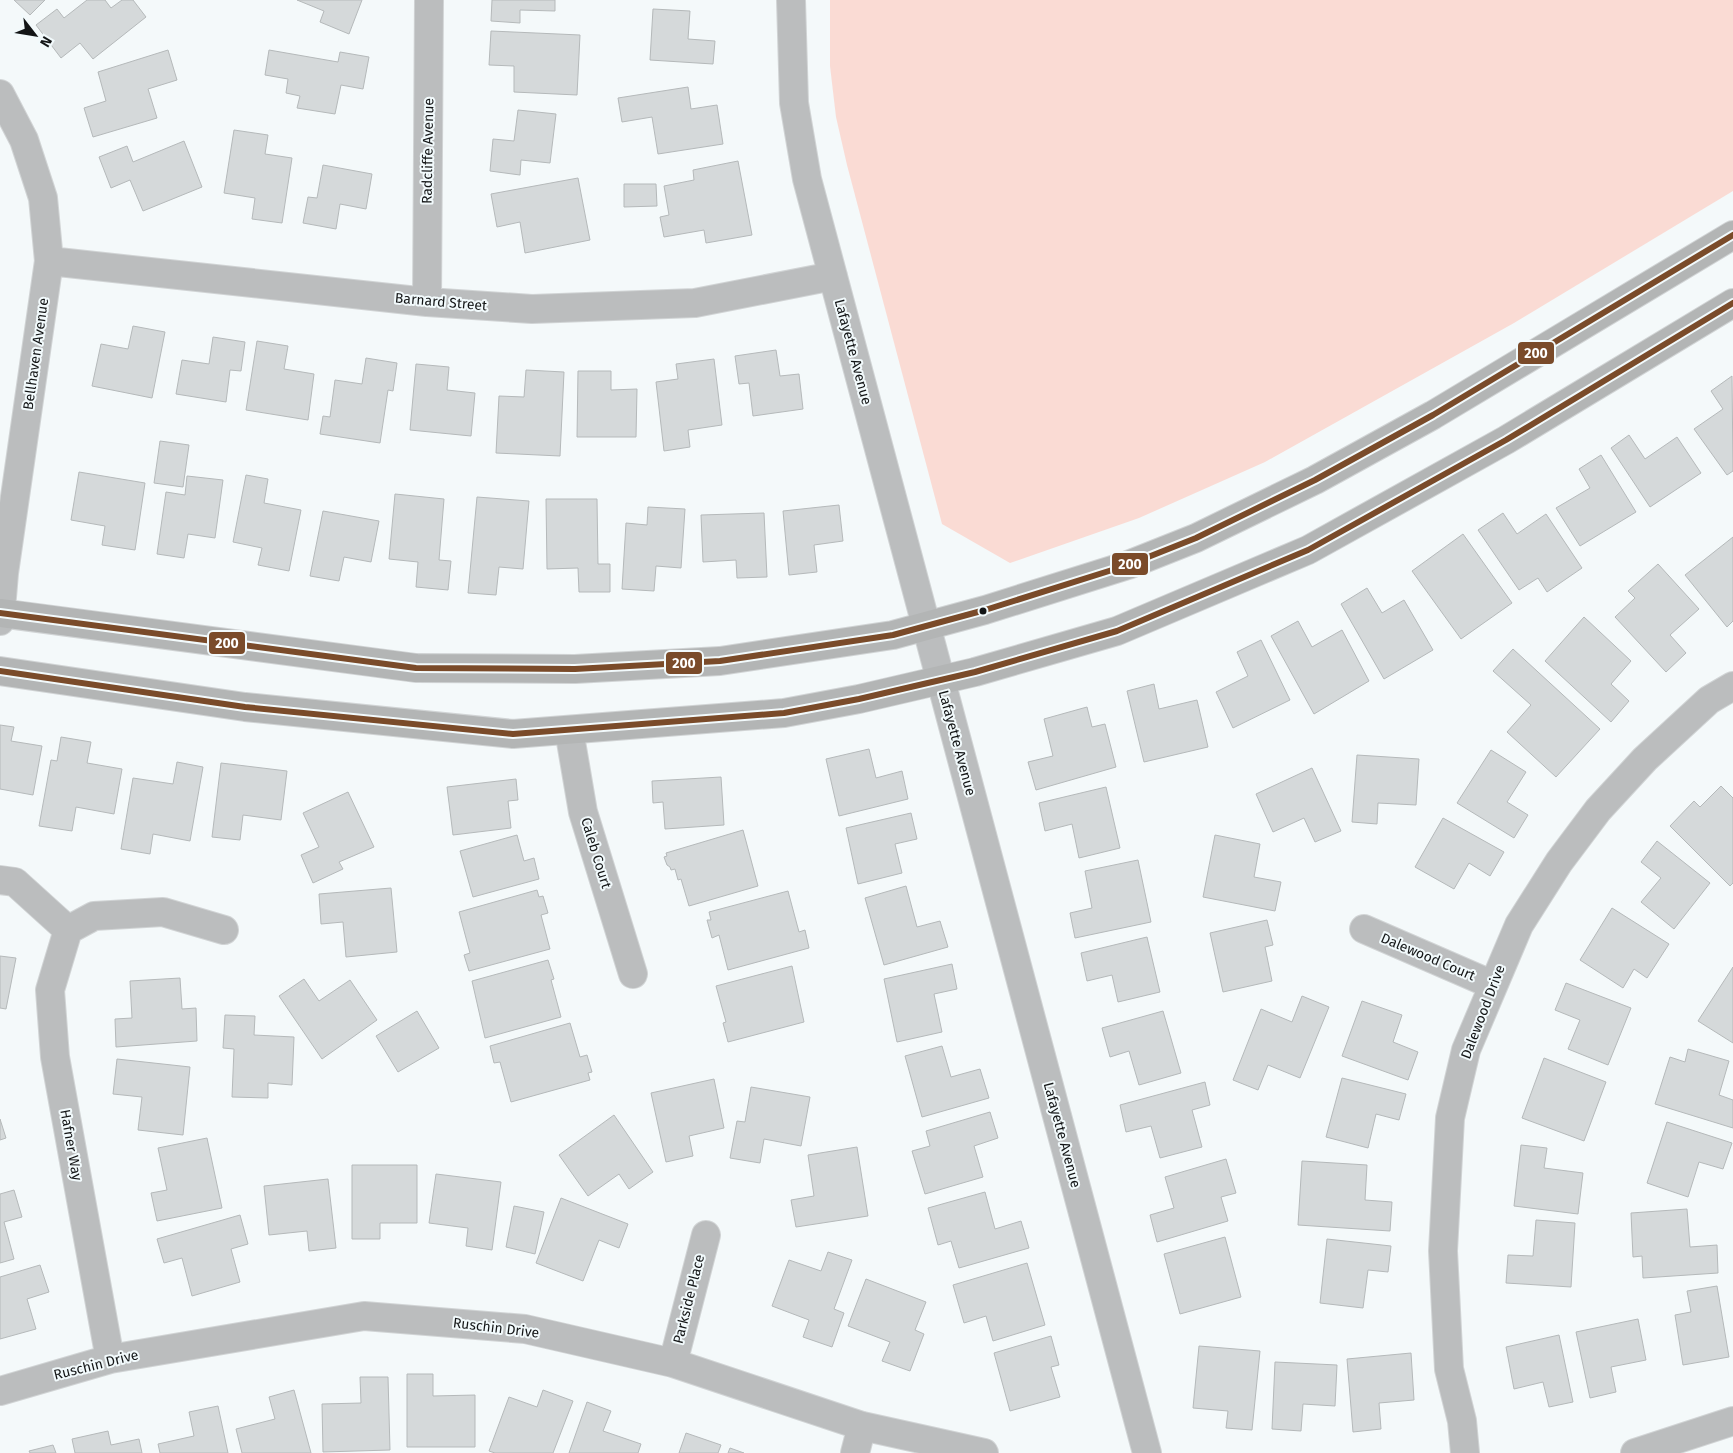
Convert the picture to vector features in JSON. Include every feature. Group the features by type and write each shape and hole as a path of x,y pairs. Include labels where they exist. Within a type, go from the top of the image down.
{"main road":[{"path":"0,616 416,668 575,669 720,661 893,635 985,610 1128,565 1196,538 1307,484 1432,415 1733,235"},
{"path":"0,671 245,707 513,734 784,713 941,681 1117,631 1308,550 1506,440 1733,303"}],"street":[{"name":"Radcliffe Avenue","path":"427,302 429,0"},
{"name":"Lafayette Avenue","path":"791,0 794,103 807,179 1146,1453"},
{"name":"Bellhaven Avenue","path":"0,94 24,140 43,198 49,260 4,573 0,616"},
{"name":"Barnard Street","path":"49,260 427,302 532,309 695,303 833,276"},
{"name":"Dalewood Drive","path":"1465,1453 1462,1421 1449,1369 1443,1251 1450,1118 1466,1050 1519,925 1558,862 1598,810 1645,759 1709,700 1733,686"},
{"name":"Caleb Court","path":"569,730 583,812 633,974"},
{"path":"0,880 15,882 68,930 94,916 163,912 224,930"},
{"name":"Hafner Way","path":"68,930 50,990 55,1057 110,1359"},
{"name":"Dalewood Court","path":"1364,930 1493,985"},
{"name":"Parkside Place","path":"673,1363 706,1235"},
{"name":"Ruschin Drive","path":"0,1391 110,1359 364,1316 525,1329 673,1363 862,1426 984,1453"},
{"path":"1635,1453 1733,1421"},
{"path":"855,1453 862,1426"}],"shaded area":[{"path":"830,0 1733,0 1733,191 1514,323 1265,462 1139,518 1010,563 942,524 836,117 830,66"}],"building":[{"path":"14,0 45,0 30,15"},
{"path":"87,0 105,0 111,8 122,0 133,0 146,17 93,59 80,43 61,58 36,25 57,9 64,18"},
{"path":"297,0 362,0 349,34 320,22 324,11"},
{"path":"492,0 555,0 555,11 520,10 520,23 491,21"},
{"path":"653,9 690,11 688,39 715,41 713,64 650,60"},
{"path":"491,31 580,35 577,95 514,92 514,66 489,65"},
{"path":"168,50 177,80 148,89 157,118 93,137 84,108 106,101 98,72"},
{"path":"269,50 338,62 340,52 369,57 363,89 341,85 335,114 297,108 300,96 286,93 288,79 265,75"},
{"path":"688,87 691,109 717,105 723,144 658,154 652,117 622,122 618,98"},
{"path":"518,110 556,114 550,163 521,160 520,175 490,171 493,139 514,141"},
{"path":"234,130 268,135 265,154 292,158 282,223 252,219 255,198 224,193"},
{"path":"184,141 202,187 143,211 130,180 111,188 99,157 127,146 133,162"},
{"path":"738,161 752,235 706,243 704,230 664,237 660,217 669,215 664,186 694,180 693,170"},
{"path":"323,165 372,174 366,209 340,204 336,229 303,223 308,197 317,198"},
{"path":"578,178 590,240 525,253 520,222 497,227 491,194"},
{"path":"624,184 656,184 657,206 624,207"},
{"path":"133,326 165,332 152,398 92,386 101,344 128,349"},
{"path":"213,337 245,342 241,371 230,370 226,402 176,394 182,360 209,364"},
{"path":"257,341 288,346 284,369 314,374 308,420 246,410"},
{"path":"776,350 780,376 799,374 803,409 753,416 749,383 739,384 735,356"},
{"path":"366,358 397,363 393,391 388,390 380,443 320,434 323,416 330,417 335,380 362,384"},
{"path":"714,359 722,425 688,430 690,447 664,451 656,382 678,379 676,364"},
{"path":"416,364 449,367 447,390 475,393 471,436 410,430"},
{"path":"526,370 564,372 560,456 496,453 499,396 524,397"},
{"path":"578,371 611,371 611,390 637,389 636,437 577,437"},
{"path":"1732,376 1733,471 1727,475 1694,429 1723,409 1711,391"},
{"path":"1629,435 1645,459 1677,437 1701,473 1650,507 1611,448"},
{"path":"160,441 189,445 183,487 154,483"},
{"path":"1601,455 1636,512 1580,546 1556,508 1590,488 1579,469"},
{"path":"79,472 145,483 135,550 102,545 105,526 71,520"},
{"path":"246,475 268,479 264,503 301,510 289,571 258,565 262,548 233,542"},
{"path":"187,476 223,480 215,538 188,534 184,558 157,554 166,492 185,495"},
{"path":"395,494 444,499 439,560 451,561 448,590 416,587 418,562 389,559"},
{"path":"477,497 529,501 523,569 499,567 496,595 468,593"},
{"path":"546,499 597,499 598,564 610,564 610,592 579,592 578,568 547,569"},
{"path":"839,505 843,541 814,545 817,572 789,575 783,511"},
{"path":"648,507 685,509 681,568 656,566 654,591 622,589 626,523 647,525"},
{"path":"323,511 379,521 371,562 344,557 339,581 310,576"},
{"path":"764,513 767,577 737,578 736,560 703,562 701,515"},
{"path":"1503,513 1517,534 1546,514 1582,568 1547,592 1538,578 1519,590 1478,530"},
{"path":"1463,534 1512,603 1461,639 1412,571"},
{"path":"1733,537 1733,621 1727,627 1685,575"},
{"path":"1658,564 1699,609 1670,635 1686,653 1666,672 1615,617 1635,598 1628,591"},
{"path":"1367,588 1382,613 1404,600 1433,650 1384,679 1341,604"},
{"path":"1584,617 1631,661 1611,684 1629,701 1611,722 1545,661"},
{"path":"1298,621 1312,647 1342,630 1369,681 1314,714 1271,636"},
{"path":"1261,640 1290,700 1233,728 1216,692 1248,676 1237,652"},
{"path":"1513,649 1600,729 1556,777 1507,732 1531,705 1493,671"},
{"path":"1154,684 1159,709 1197,700 1208,747 1144,762 1127,691"},
{"path":"1087,707 1092,727 1105,724 1116,767 1036,790 1028,762 1053,756 1044,719"},
{"path":"0,725 14,727 11,741 42,746 33,795 0,789"},
{"path":"61,737 91,742 87,763 122,769 114,814 76,807 72,831 39,826 51,760 57,761"},
{"path":"869,749 876,778 902,771 908,799 839,816 826,759"},
{"path":"1491,750 1526,772 1507,802 1528,815 1514,838 1457,803"},
{"path":"1357,755 1419,759 1416,805 1378,803 1377,824 1352,822"},
{"path":"177,762 203,767 190,841 153,834 150,854 121,849 133,778 173,784"},
{"path":"221,763 287,771 281,820 243,815 240,840 212,837"},
{"path":"1312,768 1341,831 1315,842 1304,818 1273,832 1256,794"},
{"path":"721,777 724,825 665,829 663,802 653,803 652,781"},
{"path":"516,779 518,800 508,801 511,828 453,835 447,787"},
{"path":"1721,786 1733,798 1733,883 1730,886 1670,826 1694,801 1700,807"},
{"path":"1106,787 1120,848 1079,858 1072,824 1045,831 1039,803"},
{"path":"348,792 374,847 339,862 343,869 313,883 301,855 319,847 303,813"},
{"path":"911,813 917,839 895,844 902,873 858,884 846,828"},
{"path":"1443,818 1504,852 1490,876 1469,863 1454,889 1415,867"},
{"path":"743,830 758,886 689,906 681,879 678,880 675,869 671,870 667,865 664,857 667,856 666,853"},
{"path":"517,835 524,861 534,858 539,879 473,897 460,851"},
{"path":"1215,835 1260,844 1254,877 1281,882 1275,911 1203,897"},
{"path":"1657,841 1710,883 1674,929 1641,902 1661,878 1641,862"},
{"path":"1138,860 1151,922 1075,938 1070,913 1092,908 1085,871"},
{"path":"906,886 917,927 940,921 948,947 884,965 865,898"},
{"path":"391,888 397,952 346,957 343,922 321,924 319,894"},
{"path":"537,890 539,897 543,896 548,913 541,915 550,949 469,971 464,955 470,953 459,912"},
{"path":"788,891 799,932 805,930 809,948 728,970 719,935 712,938 707,920 711,920 709,912"},
{"path":"1612,908 1669,944 1647,978 1634,969 1623,988 1580,960"},
{"path":"1267,920 1273,945 1265,947 1272,981 1223,992 1210,933"},
{"path":"1147,937 1160,992 1118,1002 1112,975 1087,981 1081,953"},
{"path":"0,956 16,958 6,1009 0,1008"},
{"path":"548,960 554,979 551,980 561,1017 485,1038 472,981"},
{"path":"952,964 957,989 934,994 942,1032 897,1042 884,979"},
{"path":"792,966 804,1022 728,1042 723,1023 726,1022 716,986"},
{"path":"1733,967 1733,1043 1698,1021"},
{"path":"180,978 182,1009 196,1008 197,1041 116,1047 115,1019 132,1018 130,981"},
{"path":"304,979 319,1001 350,980 377,1020 322,1059 279,996"},
{"path":"1566,983 1631,1008 1608,1065 1568,1049 1580,1020 1555,1010"},
{"path":"1302,996 1329,1007 1300,1078 1268,1065 1258,1090 1233,1080 1261,1009 1292,1022"},
{"path":"1362,1001 1402,1015 1393,1042 1418,1052 1408,1080 1342,1056"},
{"path":"417,1011 439,1048 398,1072 376,1036"},
{"path":"1163,1011 1181,1073 1139,1085 1129,1051 1110,1057 1102,1028"},
{"path":"225,1015 255,1016 254,1035 294,1037 292,1085 268,1083 268,1098 232,1097 234,1049 223,1048"},
{"path":"570,1023 580,1057 587,1055 592,1072 588,1073 590,1080 511,1102 500,1062 494,1063 490,1046"},
{"path":"942,1046 951,1077 980,1069 989,1098 922,1117 905,1056"},
{"path":"1688,1049 1729,1061 1719,1095 1733,1100 1733,1128 1655,1104 1670,1057 1685,1062"},
{"path":"1544,1058 1606,1082 1584,1141 1522,1118"},
{"path":"117,1059 190,1067 183,1135 138,1130 142,1097 113,1094"},
{"path":"1342,1078 1406,1094 1399,1120 1376,1114 1368,1148 1326,1137"},
{"path":"714,1079 724,1128 689,1136 693,1156 666,1162 651,1093"},
{"path":"1205,1082 1210,1105 1192,1110 1202,1147 1160,1158 1151,1126 1126,1132 1120,1105"},
{"path":"751,1087 810,1097 801,1146 764,1139 760,1163 730,1158 737,1121 745,1122"},
{"path":"990,1112 998,1138 974,1146 983,1177 925,1194 912,1151 930,1146 926,1131"},
{"path":"614,1115 653,1172 629,1189 619,1174 588,1196 559,1155"},
{"path":"0,1119 6,1138 0,1140"},
{"path":"1667,1122 1732,1143 1723,1169 1699,1162 1688,1197 1647,1183"},
{"path":"207,1138 222,1208 157,1221 151,1193 167,1190 158,1148"},
{"path":"1521,1145 1547,1148 1544,1168 1583,1173 1578,1214 1514,1206"},
{"path":"857,1147 868,1216 796,1227 791,1200 814,1196 808,1155"},
{"path":"1226,1159 1236,1193 1221,1197 1228,1221 1157,1242 1150,1215 1174,1208 1165,1177"},
{"path":"1302,1161 1367,1165 1365,1200 1392,1202 1390,1231 1298,1225"},
{"path":"352,1165 417,1165 417,1223 380,1223 380,1239 352,1239"},
{"path":"436,1174 501,1182 492,1250 466,1246 468,1228 429,1223"},
{"path":"328,1179 336,1248 309,1251 307,1231 269,1235 264,1186"},
{"path":"14,1190 22,1217 4,1222 14,1259 0,1263 0,1194"},
{"path":"985,1192 995,1229 1021,1221 1029,1248 959,1268 951,1241 938,1245 928,1208"},
{"path":"561,1198 628,1224 619,1248 599,1240 583,1281 536,1263"},
{"path":"514,1206 544,1212 535,1254 506,1247"},
{"path":"1687,1209 1690,1247 1717,1245 1718,1273 1643,1278 1642,1256 1633,1257 1631,1213"},
{"path":"240,1215 248,1244 231,1249 240,1282 192,1296 182,1258 164,1263 157,1239"},
{"path":"1536,1220 1575,1223 1571,1287 1506,1283 1508,1255 1533,1256"},
{"path":"1225,1237 1241,1297 1180,1314 1164,1254"},
{"path":"1327,1239 1391,1246 1388,1272 1368,1270 1363,1308 1320,1303"},
{"path":"828,1252 852,1260 834,1309 844,1313 832,1347 803,1337 809,1320 772,1306 789,1260 821,1271"},
{"path":"1027,1263 1045,1325 993,1341 986,1316 964,1323 953,1285"},
{"path":"40,1265 49,1292 27,1299 36,1329 0,1339 0,1277"},
{"path":"866,1279 926,1302 915,1330 924,1334 910,1371 882,1361 890,1342 848,1326"},
{"path":"1717,1286 1729,1357 1683,1365 1675,1315 1691,1312 1687,1291"},
{"path":"1638,1319 1646,1360 1611,1367 1616,1392 1590,1398 1576,1332"},
{"path":"1559,1335 1573,1402 1549,1407 1543,1382 1514,1389 1506,1347"},
{"path":"1051,1336 1059,1365 1051,1367 1060,1397 1010,1411 994,1353"},
{"path":"1199,1346 1260,1351 1252,1430 1226,1428 1228,1411 1193,1408"},
{"path":"1411,1353 1414,1400 1379,1403 1381,1429 1353,1432 1347,1359"},
{"path":"1275,1362 1337,1365 1335,1406 1303,1404 1301,1431 1272,1429"},
{"path":"407,1374 433,1374 433,1396 475,1395 475,1447 407,1447"},
{"path":"360,1377 388,1377 390,1450 323,1452 322,1404 361,1403"},
{"path":"294,1390 311,1453 242,1453 236,1429 275,1419 269,1397"},
{"path":"543,1390 573,1401 553,1453 495,1453 489,1451 509,1397 537,1407"},
{"path":"587,1402 611,1411 603,1431 641,1444 638,1453 569,1453"},
{"path":"218,1406 228,1453 160,1453 158,1444 194,1436 189,1412"},
{"path":"108,1431 111,1445 139,1439 142,1453 75,1453 72,1439"},
{"path":"686,1433 721,1445 718,1453 679,1453"},
{"path":"53,1445 56,1453 30,1453 29,1451"},
{"path":"730,1448 744,1453 728,1453"}],"transit line":[{"name":"200","path":"0,613 416,668 575,669 720,661 893,635 985,610 1128,565 1196,538 1315,480 1433,415 1733,235"},
{"name":"200","path":"0,671 245,707 513,734 784,713 859,699 975,672 1117,631 1308,550 1506,440 1733,303"}]}
